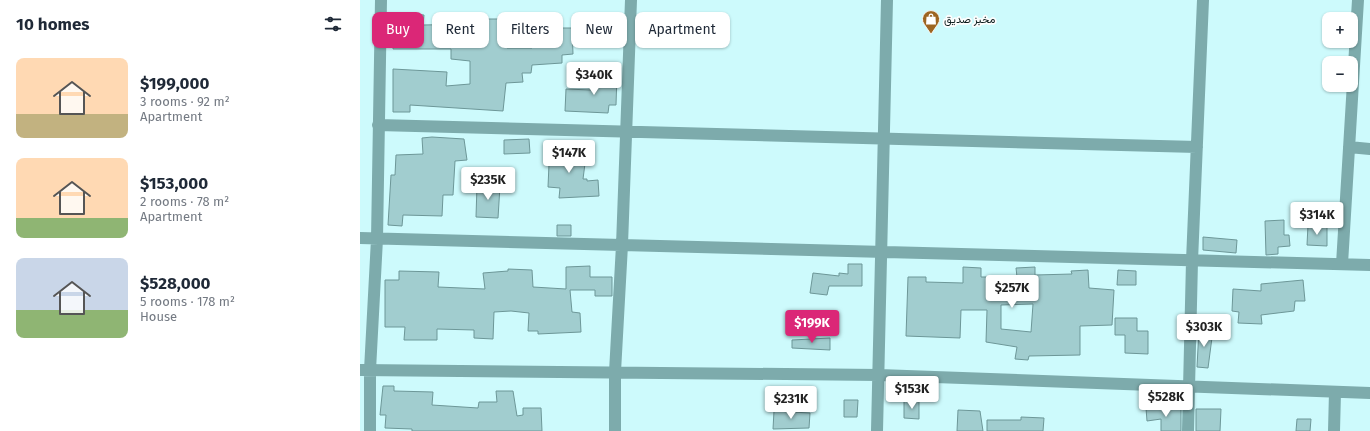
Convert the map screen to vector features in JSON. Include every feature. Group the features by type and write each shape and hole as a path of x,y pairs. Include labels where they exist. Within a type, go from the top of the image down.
{"street":[{"path":"370,431 365,370 377,239 381,0"},
{"path":"615,431 615,372 627,131 631,0"},
{"path":"878,431 887,0"},
{"path":"1188,431 1192,261 1203,0"},
{"path":"1342,264 1358,0"},
{"path":"378,125 884,137 1197,147"},
{"path":"1349,147 1370,149"},
{"path":"360,238 1370,265"},
{"path":"365,370 879,375 1370,393"},
{"path":"1334,431 1335,392"}],"building":[{"path":"489,19 497,19 497,48 563,48 563,28 571,28 571,48 573,48 573,54 562,55 562,63 532,65 531,73 522,73 523,82 506,83 503,111 410,105 410,112 393,112 393,69 447,72 446,86 470,84 470,61 451,59 451,49 393,49 424,48 424,25 432,25 432,48 489,48"},
{"path":"617,74 616,105 609,105 608,113 565,111 566,89 591,90 591,75"},
{"path":"432,137 464,139 467,160 455,161 453,195 443,195 442,216 403,215 402,226 388,225 391,175 395,175 396,155 423,154 422,138"},
{"path":"529,139 530,153 504,154 504,140"},
{"path":"550,141 561,141 561,154 586,156 583,179 587,179 587,181 598,180 599,196 559,198 560,188 548,187"},
{"path":"477,185 500,186 498,218 476,217"},
{"path":"1284,220 1284,235 1289,235 1290,246 1278,247 1278,254 1266,255 1265,221"},
{"path":"557,225 571,225 571,236 557,236"},
{"path":"1308,225 1327,226 1327,246 1307,245"},
{"path":"1203,237 1237,240 1236,253 1203,250"},
{"path":"848,264 862,264 862,286 829,286 827,295 810,293 813,273 839,276 839,273 848,274"},
{"path":"590,266 590,277 612,277 612,296 595,296 595,290 570,290 572,312 580,313 581,332 538,334 538,331 528,331 529,313 511,311 494,312 493,339 474,338 474,330 437,329 437,340 404,340 405,327 385,327 385,280 399,280 399,271 439,272 438,287 485,289 483,273 508,271 508,269 532,270 533,287 566,289 566,267"},
{"path":"963,267 981,268 981,277 1017,277 1016,268 1035,267 1035,275 1072,274 1071,271 1088,270 1089,288 1114,290 1112,325 1080,326 1080,355 1029,356 1028,360 1015,359 1017,347 986,342 987,310 961,310 960,338 906,336 908,277 926,277 926,282 963,283","holes":["1033,304 1031,332 1001,329 1001,305"]},
{"path":"1118,270 1136,271 1136,285 1117,285"},
{"path":"1303,280 1305,301 1295,301 1294,311 1261,315 1262,324 1238,323 1239,312 1232,311 1233,289 1261,291 1261,284"},
{"path":"1115,318 1137,318 1137,331 1148,331 1148,354 1125,353 1125,335 1115,335"},
{"path":"1199,329 1213,330 1208,368 1197,367"},
{"path":"830,338 830,350 792,348 792,340"},
{"path":"383,386 394,386 394,391 433,392 432,405 478,408 479,402 497,402 496,391 513,391 517,416 523,415 523,408 541,408 542,431 412,431 412,429 385,428 386,415 380,415"},
{"path":"844,400 858,400 857,417 844,417"},
{"path":"904,401 919,401 919,419 904,418"},
{"path":"1146,408 1181,409 1181,431 1161,431 1161,419 1147,421"},
{"path":"1196,409 1221,409 1220,431 1196,431"},
{"path":"958,410 980,411 983,431 957,431"},
{"path":"774,411 810,413 809,428 773,429"},
{"path":"1021,417 1044,418 1043,431 987,431 987,420 1021,420"},
{"path":"1297,419 1311,419 1310,431 1296,431"}],"place":[{"name":"مخبز صديق","path":"931,34"}]}
